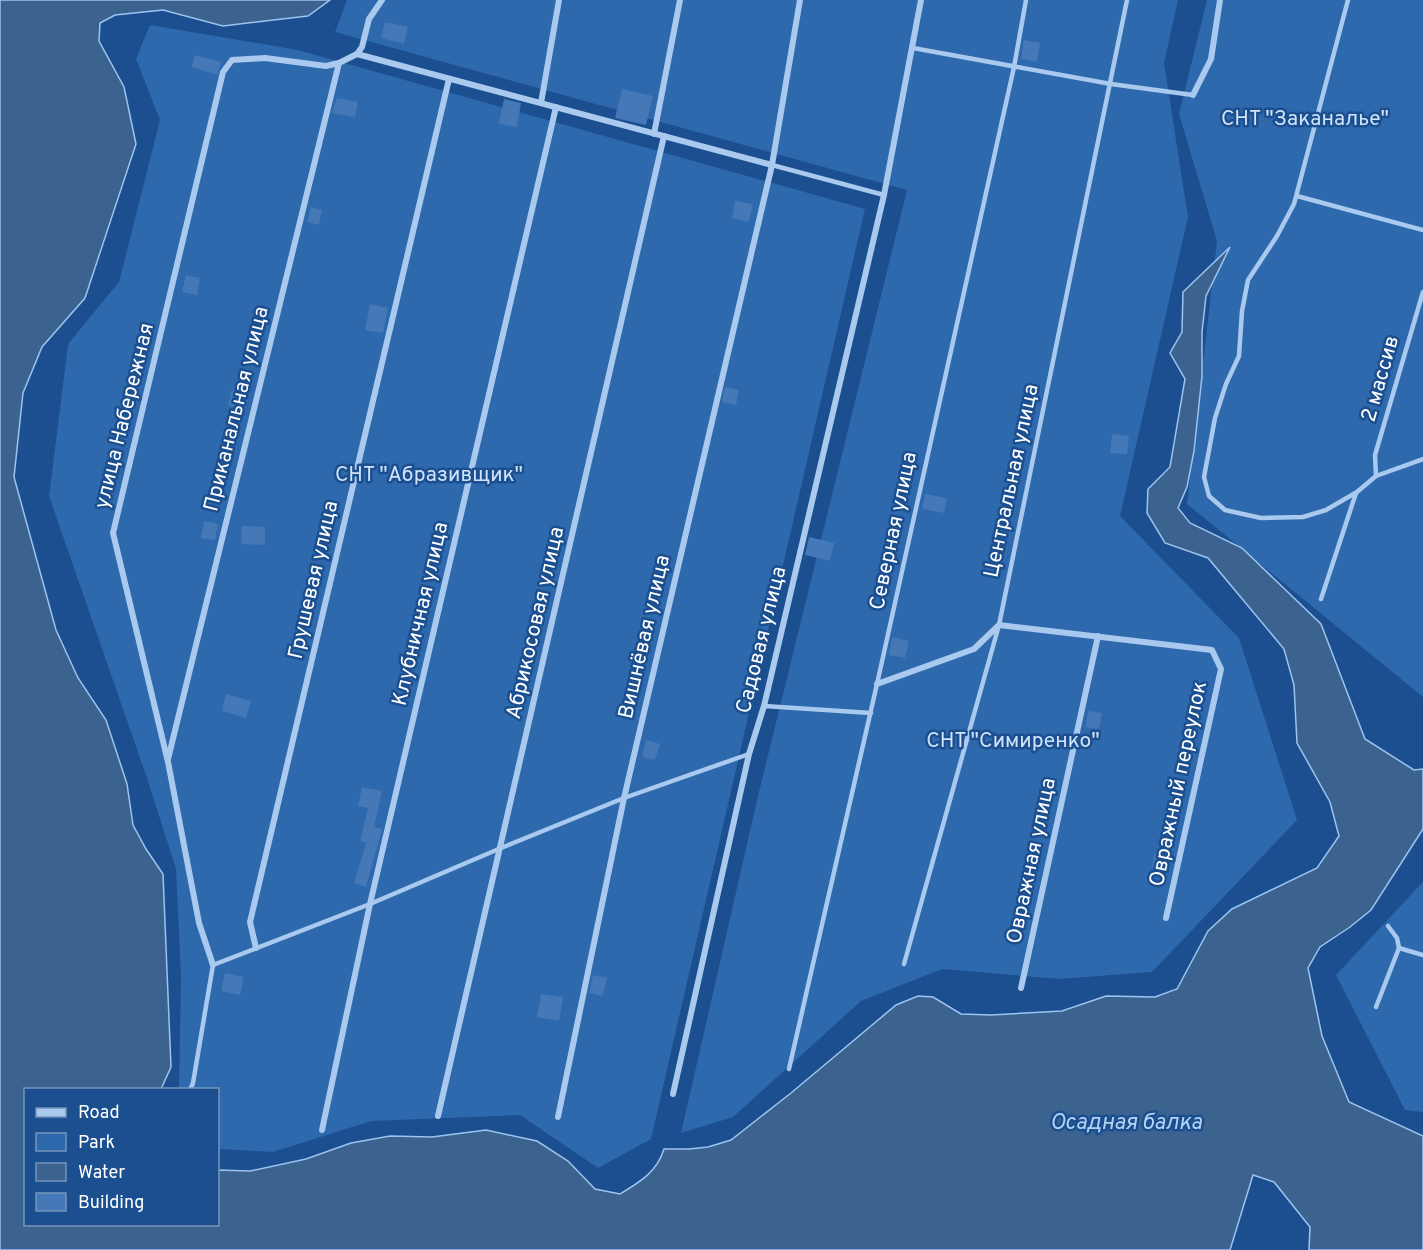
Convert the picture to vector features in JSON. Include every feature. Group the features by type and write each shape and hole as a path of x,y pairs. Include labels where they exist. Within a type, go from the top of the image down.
{"street":[{"path":"381,0 369,19 362,47 357,54 772,165"},
{"path":"540,103 558,0"},
{"path":"654,134 680,0"},
{"name":"Вишнёвая улица","path":"558,1117 624,798 772,165 800,0"},
{"name":"Садовая улица","path":"673,1094 749,754 764,706 884,195 921,0"},
{"path":"1193,95 1211,59 1220,0"},
{"name":"улица Набережная","path":"213,965 199,923 168,762 113,533 223,72 232,60 265,58 326,66 339,63 357,54"},
{"name":"Приканальная улица","path":"168,762 339,63"},
{"name":"Грушевая улица","path":"256,948 250,922 449,79"},
{"name":"Клубничная улица","path":"322,1130 370,904 556,107"},
{"name":"Абрикосовая улица","path":"438,1116 664,136"},
{"path":"877,684 974,649 999,625"},
{"name":"Овражный переулок","path":"999,625 1212,650 1221,669 1166,918"},
{"name":"Овражная улица","path":"1021,988 1098,636"}],"lane":[{"name":"Северная улица","path":"789,1069 871,713 1014,67 1026,0"},
{"name":"Центральная улица","path":"904,964 999,625 1127,0"},
{"path":"1348,0 1297,196 1277,236 1248,280 1242,311 1239,356 1226,384 1215,418 1204,477 1209,496 1225,510 1261,518 1303,517 1326,510 1357,492 1376,476 1423,459"},
{"path":"913,48 1111,84 1193,95"},
{"path":"772,165 884,195"},
{"path":"1297,196 1423,230"},
{"name":"2 массив","path":"1376,476 1375,455 1423,292"},
{"path":"1321,599 1357,492"},
{"path":"764,706 871,713"},
{"path":"190,1088 213,965 370,904 624,798 749,754"},
{"path":"1376,1007 1399,948 1397,938 1388,926"},
{"path":"1399,948 1423,955"}],"green space":[{"name":"СНТ \"Симиренко\"","path":"347,0 1178,0 1164,63 1188,217 1120,516 1239,638 1297,820 1152,972 1059,979 942,969 861,1001 733,1117 681,1133 758,796 907,190 335,32"},
{"name":"СНТ \"Заканалье\"","path":"1207,0 1423,0 1423,697 1187,504 1217,241 1179,114"},
{"name":"СНТ \"Абразивщик\"","path":"150,25 298,50 865,209 651,1139 598,1168 520,1115 371,1121 273,1152 219,1149 219,1088 179,1088 181,976 176,869 147,778 49,496 68,344 119,282 160,120 136,59"},
{"path":"1423,882 1423,1112 1405,1110 1336,975"}],"water":[{"name":"Осадная балка","path":"0,0 330,0 308,16 223,26 163,10 115,15 100,23 99,41 124,87 136,144 85,298 42,347 23,393 14,477 56,630 78,678 106,720 127,784 133,825 163,874 171,1067 161,1088 24,1088 24,1226 219,1226 219,1170 250,1171 306,1159 351,1143 390,1136 432,1137 486,1130 537,1141 568,1161 595,1189 620,1194 641,1181 652,1170 664,1149 708,1147 731,1140 896,1005 918,996 933,997 961,1014 991,1015 1062,1011 1106,996 1155,997 1177,989 1208,931 1232,909 1317,868 1339,836 1330,802 1297,743 1294,685 1284,649 1208,558 1165,543 1147,513 1148,489 1170,467 1185,379 1170,353 1182,332 1183,292 1230,247 1206,296 1202,332 1202,376 1194,451 1187,487 1178,508 1190,523 1242,548 1321,624 1365,739 1414,770 1423,769 1423,829 1371,910 1320,947 1308,968 1322,1036 1349,1102 1423,1136 1423,1250 1309,1250 1310,1227 1274,1182 1253,1175 1230,1250 0,1250"}],"building":[{"path":"385,22 408,27 404,44 381,38"},
{"path":"1024,40 1040,43 1037,62 1021,59"},
{"path":"195,55 221,62 217,75 192,67"},
{"path":"622,89 653,96 646,125 615,118"},
{"path":"337,98 358,102 355,117 332,113"},
{"path":"504,99 521,103 517,127 499,124"},
{"path":"735,201 753,204 749,222 732,218"},
{"path":"311,207 322,210 319,225 307,222"},
{"path":"186,275 200,278 197,295 182,292"},
{"path":"370,304 388,308 383,333 365,330"},
{"path":"725,387 739,390 736,405 722,402"},
{"path":"232,390 249,395 245,410 228,405"},
{"path":"1112,434 1129,436 1127,454 1110,453"},
{"path":"925,494 947,498 944,513 922,509"},
{"path":"204,521 218,524 215,540 201,538"},
{"path":"242,526 265,527 265,545 241,544"},
{"path":"809,537 834,543 830,561 805,555"},
{"path":"892,637 909,641 905,658 889,655"},
{"path":"226,694 251,701 246,718 222,711"},
{"path":"1088,711 1102,713 1099,729 1086,727"},
{"path":"646,740 660,744 655,760 642,757"},
{"path":"362,787 382,791 374,827 382,829 366,887 354,883 366,843 360,841 368,808 358,806"},
{"path":"1154,854 1170,856 1168,871 1152,868"},
{"path":"225,973 244,977 240,995 221,991"},
{"path":"593,975 607,978 603,996 589,993"},
{"path":"541,994 563,997 559,1021 537,1017"}]}
